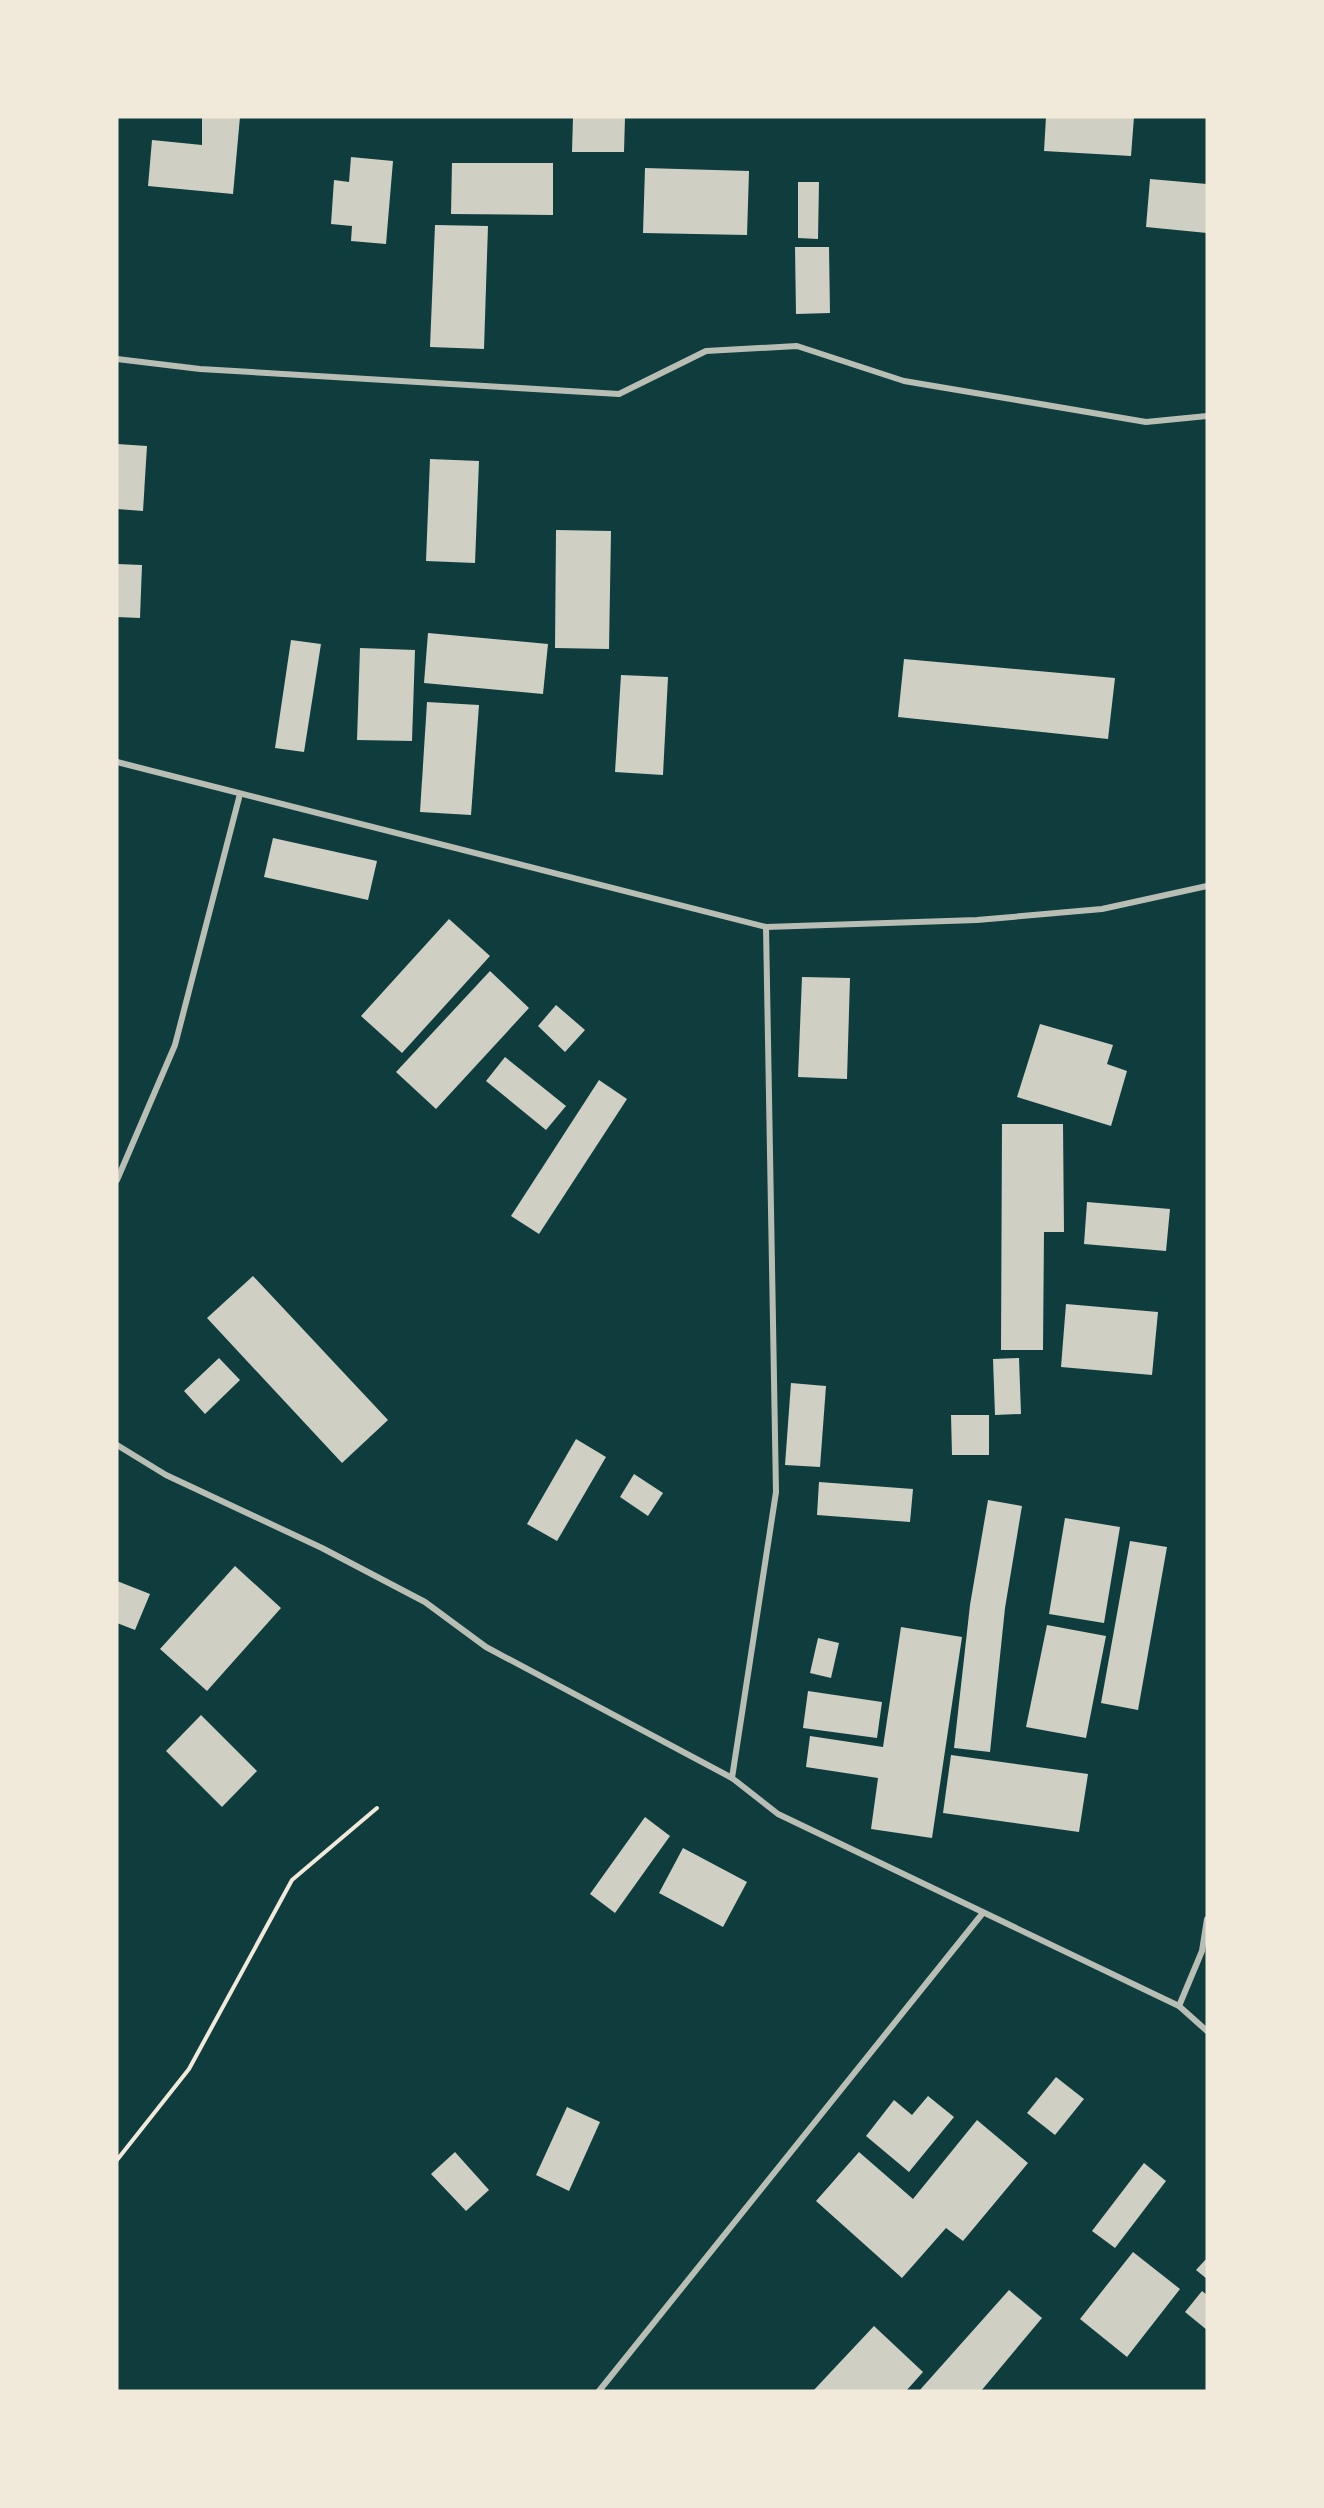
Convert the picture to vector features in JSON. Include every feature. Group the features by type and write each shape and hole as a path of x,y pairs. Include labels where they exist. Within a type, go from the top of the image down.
{"street":[{"path":"117,359 200,369 618,394 706,351 797,346 904,381 1146,422 1207,416"},
{"path":"117,762 766,927 977,920 1102,909 1207,886"},
{"path":"117,1180 174,1045 240,794"},
{"path":"732,1778 776,1492 766,927"},
{"path":"117,1445 166,1475 322,1548 425,1602 486,1647 732,1778 778,1814 982,1914 1179,2006 1207,2031"},
{"path":"599,2391 982,1914"},
{"path":"1179,2006 1202,1951 1207,1919"}],"path":[{"path":"117,2160 189,2069 292,1880 377,1808"}],"building":[{"path":"202,117 240,117 233,194 148,186 152,140 202,145"},
{"path":"573,117 625,117 624,152 572,152"},
{"path":"1046,117 1134,117 1131,156 1044,151"},
{"path":"351,157 393,161 386,244 351,241 352,226 331,224 334,180 349,182"},
{"path":"452,163 553,163 553,215 451,214"},
{"path":"645,168 749,171 747,235 643,233"},
{"path":"1150,179 1207,184 1207,233 1146,227"},
{"path":"798,182 819,182 818,239 798,238"},
{"path":"435,225 488,226 484,349 430,347"},
{"path":"795,247 829,247 830,313 796,314"},
{"path":"117,444 147,446 143,511 117,509"},
{"path":"430,459 479,461 475,563 426,561"},
{"path":"556,530 611,531 609,649 555,648"},
{"path":"117,564 142,565 140,618 117,617"},
{"path":"428,633 548,644 543,694 424,683"},
{"path":"291,640 321,644 304,752 275,748"},
{"path":"360,648 415,650 412,741 357,740"},
{"path":"904,659 1115,678 1108,739 898,717"},
{"path":"621,675 668,677 663,775 615,772"},
{"path":"427,702 479,705 471,815 420,812"},
{"path":"273,838 377,861 368,900 264,877"},
{"path":"449,919 490,956 402,1053 361,1016"},
{"path":"490,971 529,1008 436,1109 396,1072"},
{"path":"802,977 850,978 847,1079 798,1077"},
{"path":"556,1005 585,1030 565,1052 538,1026"},
{"path":"1040,1024 1113,1045 1107,1064 1127,1071 1111,1126 1017,1097"},
{"path":"505,1057 566,1106 546,1130 486,1081"},
{"path":"599,1080 627,1099 539,1234 511,1216"},
{"path":"1002,1124 1063,1124 1064,1232 1044,1232 1043,1350 1001,1350"},
{"path":"1087,1202 1170,1209 1166,1251 1084,1244"},
{"path":"253,1276 388,1420 342,1463 207,1318"},
{"path":"1066,1304 1158,1312 1152,1375 1061,1367"},
{"path":"219,1358 240,1380 205,1414 184,1391"},
{"path":"1019,1358 1021,1414 995,1415 993,1359"},
{"path":"791,1383 826,1386 820,1467 785,1465"},
{"path":"951,1415 989,1415 989,1455 952,1455"},
{"path":"576,1439 606,1457 557,1541 527,1524"},
{"path":"634,1474 663,1493 648,1516 620,1497"},
{"path":"819,1482 913,1489 910,1522 817,1515"},
{"path":"988,1500 1022,1506 1005,1608 990,1752 954,1748 970,1605"},
{"path":"1065,1518 1120,1527 1104,1623 1049,1614"},
{"path":"1130,1541 1167,1547 1138,1710 1101,1703"},
{"path":"235,1566 281,1608 207,1691 160,1649"},
{"path":"117,1581 150,1594 135,1630 117,1623"},
{"path":"1047,1625 1106,1636 1086,1738 1026,1727"},
{"path":"901,1627 962,1637 932,1838 871,1829 878,1778 806,1767 810,1736 883,1747"},
{"path":"818,1638 839,1643 831,1678 810,1673"},
{"path":"808,1691 882,1702 877,1738 803,1728"},
{"path":"201,1715 257,1771 222,1807 166,1751"},
{"path":"951,1755 1088,1774 1079,1832 943,1813"},
{"path":"645,1817 670,1836 615,1913 590,1894"},
{"path":"683,1848 747,1882 723,1927 659,1893"},
{"path":"1056,2077 1084,2099 1055,2135 1027,2113"},
{"path":"928,2096 954,2117 909,2172 866,2136 894,2100 912,2115"},
{"path":"567,2107 600,2122 569,2191 536,2175"},
{"path":"977,2120 1028,2163 963,2241 946,2228 902,2278 816,2201 859,2152 913,2199"},
{"path":"455,2152 489,2190 466,2211 431,2174"},
{"path":"1144,2163 1166,2181 1115,2248 1092,2231"},
{"path":"1133,2252 1180,2289 1127,2357 1080,2319"},
{"path":"1207,2258 1207,2279 1196,2270"},
{"path":"1009,2290 1042,2318 981,2391 919,2391"},
{"path":"1202,2291 1207,2295 1207,2330 1185,2312"},
{"path":"874,2326 923,2372 906,2391 813,2391"}]}
